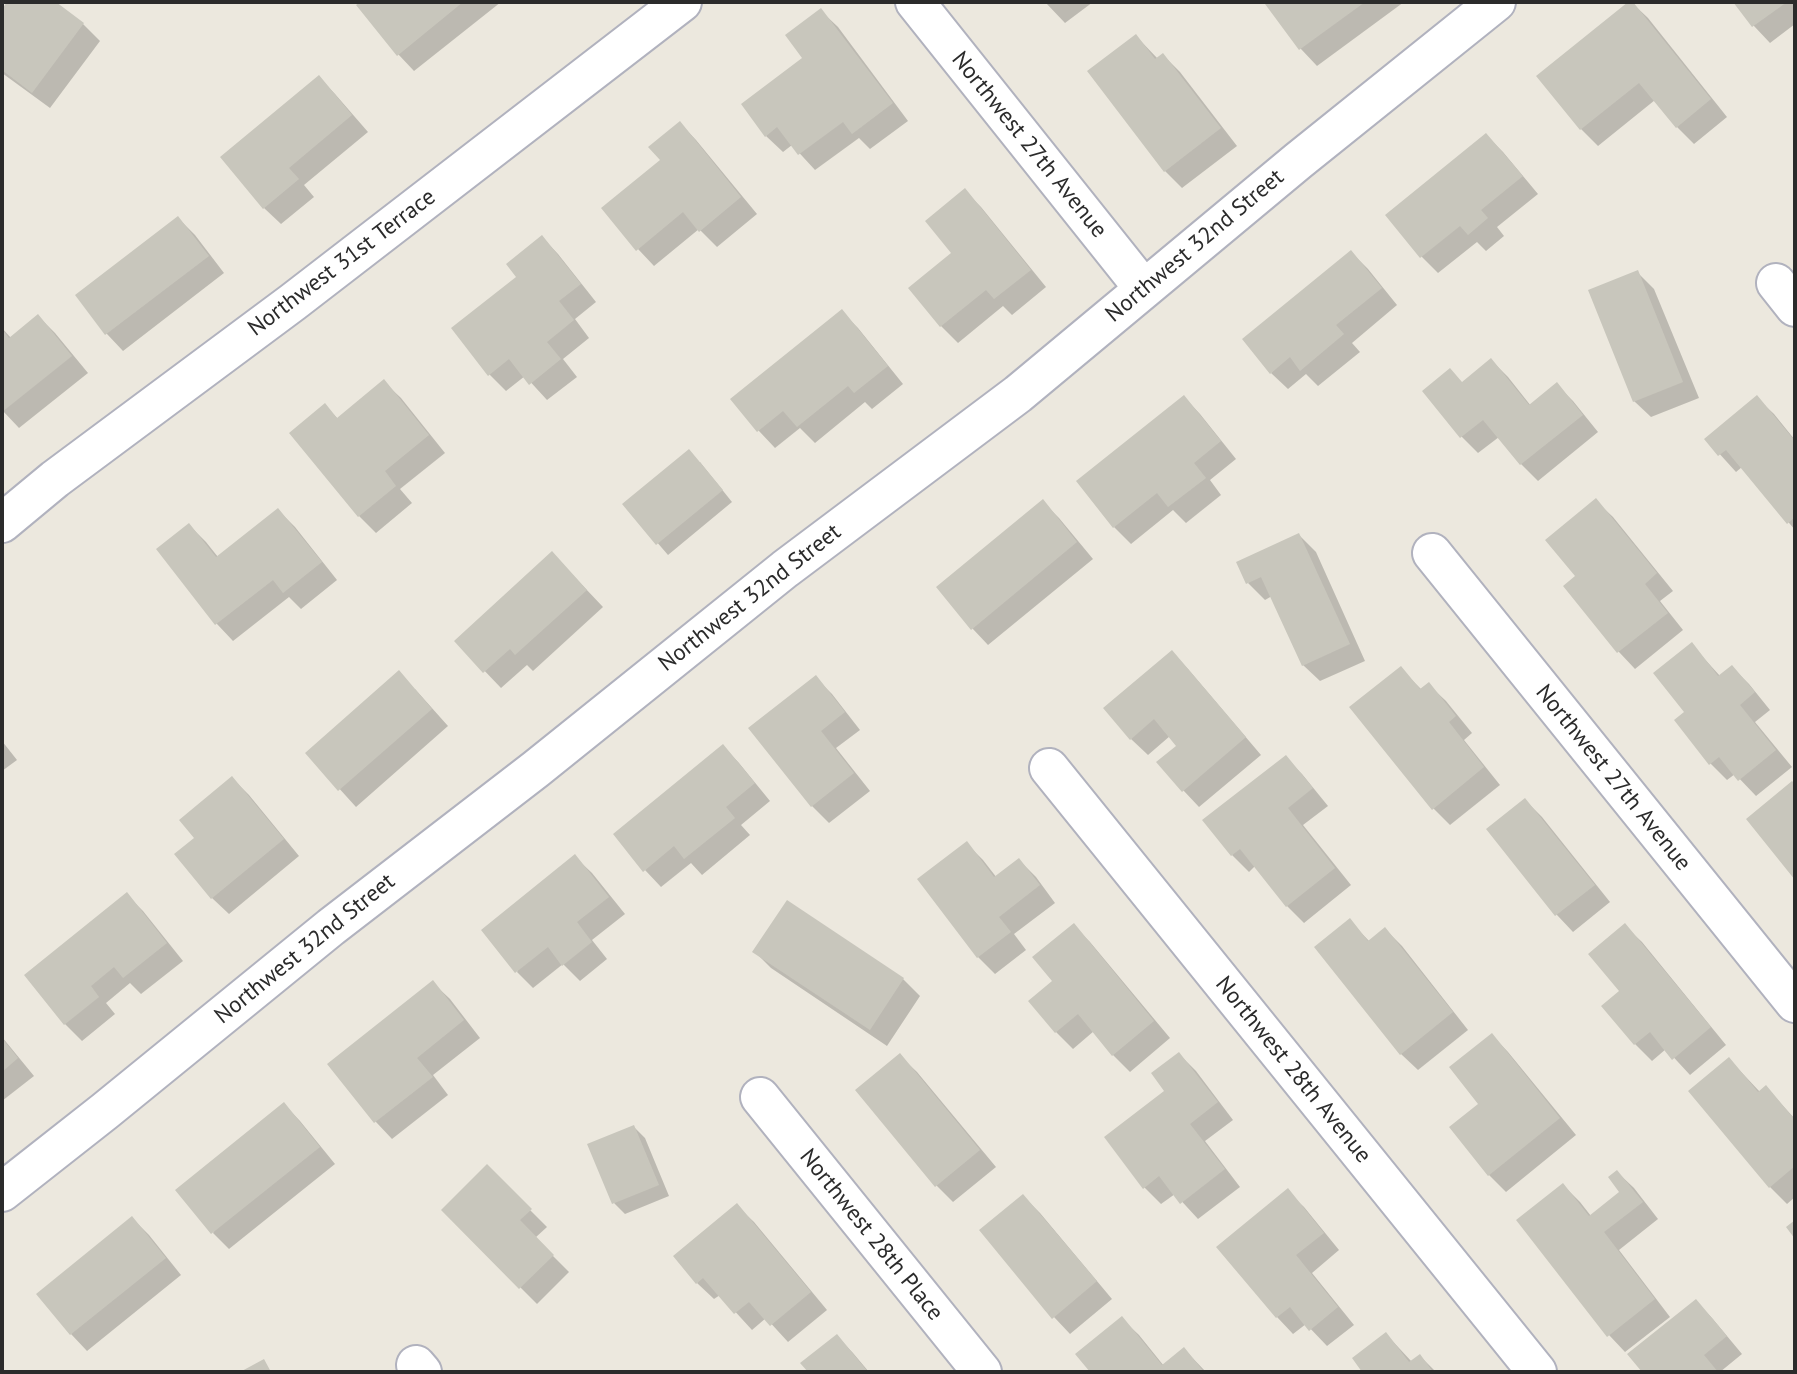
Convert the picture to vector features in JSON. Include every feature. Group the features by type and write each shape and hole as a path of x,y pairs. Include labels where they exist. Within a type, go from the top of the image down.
{"street":[{"name":"Northwest 31st Terrace","path":"2,523 682,2"},
{"name":"Northwest 27th Avenue","path":"915,2 1144,289"},
{"name":"Northwest 32nd Street","path":"2,1192 331,927 536,769 785,569 1018,394 1298,161 1496,2"},
{"name":"Northwest 27th Avenue","path":"1432,553 1795,1003"},
{"name":"Northwest 28th Avenue","path":"1049,768 1538,1372"},
{"name":"Northwest 28th Place","path":"760,1097 982,1372"}],"building":[{"path":"7,2 56,2 84,23 32,93 2,70 2,9"},
{"path":"360,2 463,2 397,56 356,5"},
{"path":"1365,2 1299,50 1265,4"},
{"path":"1628,2 1633,2 1711,99 1676,128 1639,83 1580,130 1536,76"},
{"path":"1733,2 1787,2 1752,27"},
{"path":"821,8 893,103 852,134 843,122 798,155 777,127 765,137 741,104 802,58 785,35"},
{"path":"1136,34 1155,59 1163,53 1221,128 1164,172 1087,71"},
{"path":"319,75 352,115 289,168 299,179 263,209 220,157"},
{"path":"680,121 741,197 699,232 683,212 636,251 601,208 660,160 648,147"},
{"path":"1486,133 1523,176 1481,210 1488,218 1468,235 1460,226 1420,258 1385,215"},
{"path":"965,188 1031,270 994,299 986,290 940,327 908,288 951,253 925,221"},
{"path":"178,216 209,256 105,335 75,295"},
{"path":"542,235 581,284 559,301 574,320 547,342 561,359 529,385 509,359 488,376 451,328 516,277 506,264"},
{"path":"1351,250 1382,288 1336,325 1344,334 1300,371 1290,357 1270,374 1242,339"},
{"path":"1638,270 1683,382 1633,402 1588,290"},
{"path":"842,309 888,366 854,393 848,386 797,427 783,411 757,432 730,399"},
{"path":"38,314 72,356 2,412 2,329 9,338"},
{"path":"1491,358 1529,405 1557,382 1583,415 1520,465 1483,420 1460,438 1422,391 1450,368 1462,382"},
{"path":"384,379 429,435 385,471 396,486 358,517 289,433 325,403 337,418"},
{"path":"1184,395 1221,441 1194,463 1206,478 1168,507 1157,493 1113,528 1076,481"},
{"path":"1757,395 1795,441 1795,517 1787,524 1726,450 1718,456 1704,439"},
{"path":"689,449 723,490 656,545 622,504"},
{"path":"1596,498 1657,573 1645,584 1668,613 1617,653 1563,586 1575,576 1545,540"},
{"path":"1043,499 1077,542 971,630 936,587"},
{"path":"278,508 322,562 283,593 273,580 215,625 156,549 189,523 216,557"},
{"path":"1299,533 1350,644 1302,666 1261,577 1246,584 1236,562"},
{"path":"552,551 587,590 515,655 510,649 483,673 454,641"},
{"path":"1692,642 1718,676 1732,665 1755,692 1740,705 1776,750 1738,781 1719,757 1709,765 1674,720 1684,712 1653,673"},
{"path":"1172,650 1246,737 1182,792 1156,762 1176,746 1154,719 1130,740 1103,708"},
{"path":"1401,666 1420,689 1429,682 1456,716 1449,722 1484,767 1432,810 1349,707"},
{"path":"399,670 432,709 338,791 305,753"},
{"path":"816,675 845,712 821,731 854,773 811,807 748,728"},
{"path":"723,744 755,783 726,807 735,818 684,859 674,846 643,872 613,834"},
{"path":"1286,755 1313,788 1288,808 1335,868 1286,907 1240,849 1231,856 1202,820"},
{"path":"232,776 284,839 211,899 174,854 194,838 179,820"},
{"path":"1792,781 1795,784 1795,880 1746,819"},
{"path":"1525,798 1595,885 1555,916 1486,829"},
{"path":"967,841 994,877 1019,858 1040,885 999,917 1011,932 977,958 917,879"},
{"path":"575,854 609,897 577,922 592,942 562,966 548,947 515,973 481,930"},
{"path":"127,892 167,943 123,978 114,967 91,986 99,997 64,1025 24,975"},
{"path":"787,900 904,978 870,1030 752,952"},
{"path":"1350,918 1368,941 1385,927 1453,1012 1400,1055 1314,947"},
{"path":"1074,923 1154,1021 1112,1056 1078,1014 1055,1033 1028,1001 1052,981 1032,957"},
{"path":"1625,923 1711,1027 1672,1060 1650,1032 1634,1045 1601,1006 1619,991 1588,954"},
{"path":"433,980 464,1020 417,1058 433,1077 374,1123 327,1064"},
{"path":"1492,1033 1560,1118 1488,1176 1449,1127 1478,1104 1449,1067"},
{"path":"2,1038 18,1058 2,1072"},
{"path":"1179,1052 1218,1102 1190,1124 1225,1169 1180,1204 1159,1176 1143,1189 1104,1137 1164,1091 1151,1073"},
{"path":"900,1053 980,1150 935,1187 855,1090"},
{"path":"1729,1057 1758,1092 1766,1085 1795,1120 1795,1166 1769,1188 1688,1091"},
{"path":"284,1102 320,1147 211,1234 175,1190"},
{"path":"634,1125 659,1185 612,1204 587,1144"},
{"path":"487,1164 532,1209 520,1220 554,1255 519,1289 441,1210"},
{"path":"1617,1170 1643,1202 1604,1232 1655,1299 1607,1337 1516,1220 1563,1183 1589,1216 1619,1192 1608,1177"},
{"path":"1288,1188 1324,1233 1296,1255 1338,1307 1309,1331 1290,1307 1276,1318 1216,1247"},
{"path":"1023,1194 1097,1281 1052,1319 979,1230"},
{"path":"737,1203 811,1292 770,1326 749,1302 734,1314 703,1278 696,1284 673,1256"},
{"path":"132,1216 166,1258 70,1335 36,1294"},
{"path":"1795,1220 1795,1239 1786,1227"},
{"path":"1696,1299 1727,1336 1704,1355 1718,1372 1642,1372 1627,1354"},
{"path":"1122,1316 1162,1365 1184,1347 1204,1372 1090,1372 1075,1354"},
{"path":"1386,1332 1409,1362 1420,1354 1433,1372 1362,1372 1352,1358"},
{"path":"837,1334 868,1372 808,1372 800,1363"},
{"path":"264,1359 271,1372 240,1372"}]}
